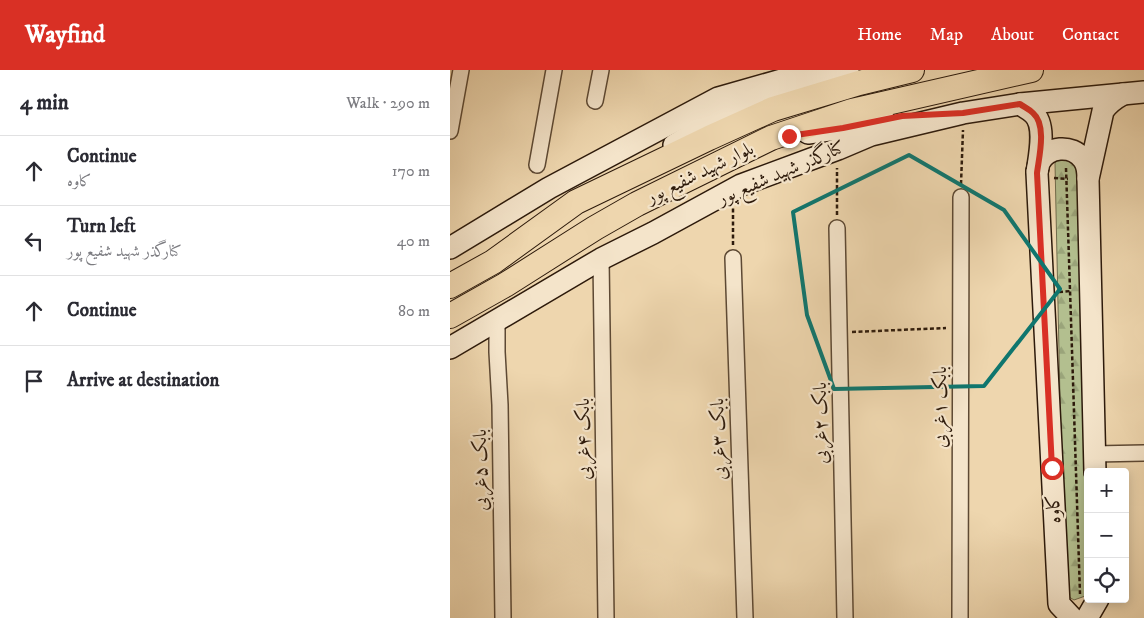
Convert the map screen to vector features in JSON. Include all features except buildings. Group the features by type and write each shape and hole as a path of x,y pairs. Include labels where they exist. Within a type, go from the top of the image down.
{"main road":[{"path":"450,248 549,188 718,98 817,70"},
{"path":"615,183 726,114 763,100 830,80 848,70"},
{"name":"بلوار شهید شفیع پور","path":"450,286 493,262 576,202 773,108 912,70"},
{"name":"بلوار شهید شفیع پور","path":"450,316 505,285 595,228 637,204 771,138 852,111 1031,70"},
{"name":"کنارگذر شهید شفیع پور","path":"450,348 601,259 733,189 871,135 963,113 1020,104 1144,92"},
{"path":"1088,179 1103,111 1111,100 1123,94"},
{"name":"کاوه","path":"1020,104 1034,113 1039,122 1041,134 1037,176 1059,604 1072,618"},
{"path":"771,138 843,128 902,116 963,113"},
{"path":"1037,176 1039,163 1046,155 1055,150 1066,149 1075,152 1083,159 1088,168 1080,290 1094,463"}],"street":[{"path":"450,131 461,70"},
{"path":"537,166 554,70"},
{"path":"595,101 601,70"},
{"name":"بابک ۱غربی","path":"960,197 960,618"},
{"name":"بابک ۲غربی","path":"837,228 845,618"},
{"name":"بابک ۳غربی","path":"732,258 745,618"},
{"name":"بابک ۴غربی","path":"601,259 606,618"},
{"name":"بابک ۵غربی","path":"497,321 503,618"},
{"path":"1094,463 1144,453"}],"path":[{"path":"960,197 963,113"},
{"path":"837,228 838,149"},
{"path":"1066,149 1066,178 1080,290 1088,605"},
{"path":"1037,176 1088,179"},
{"path":"732,258 733,189"},
{"path":"1043,293 1080,290"},
{"path":"839,332 960,328"}],"highlighted area":[{"path":"909,155 1004,210 1060,289 984,386 834,389 807,315 793,212"}],"green space":[{"path":"1059,156 1080,158 1088,468 1084,468 1084,596 1074,600 1066,595 1064,587 1055,163"}],"route":[{"path":"789,136 843,128 902,116 963,113 1020,104 1034,113 1039,122 1041,134 1037,173 1052,468"}]}
